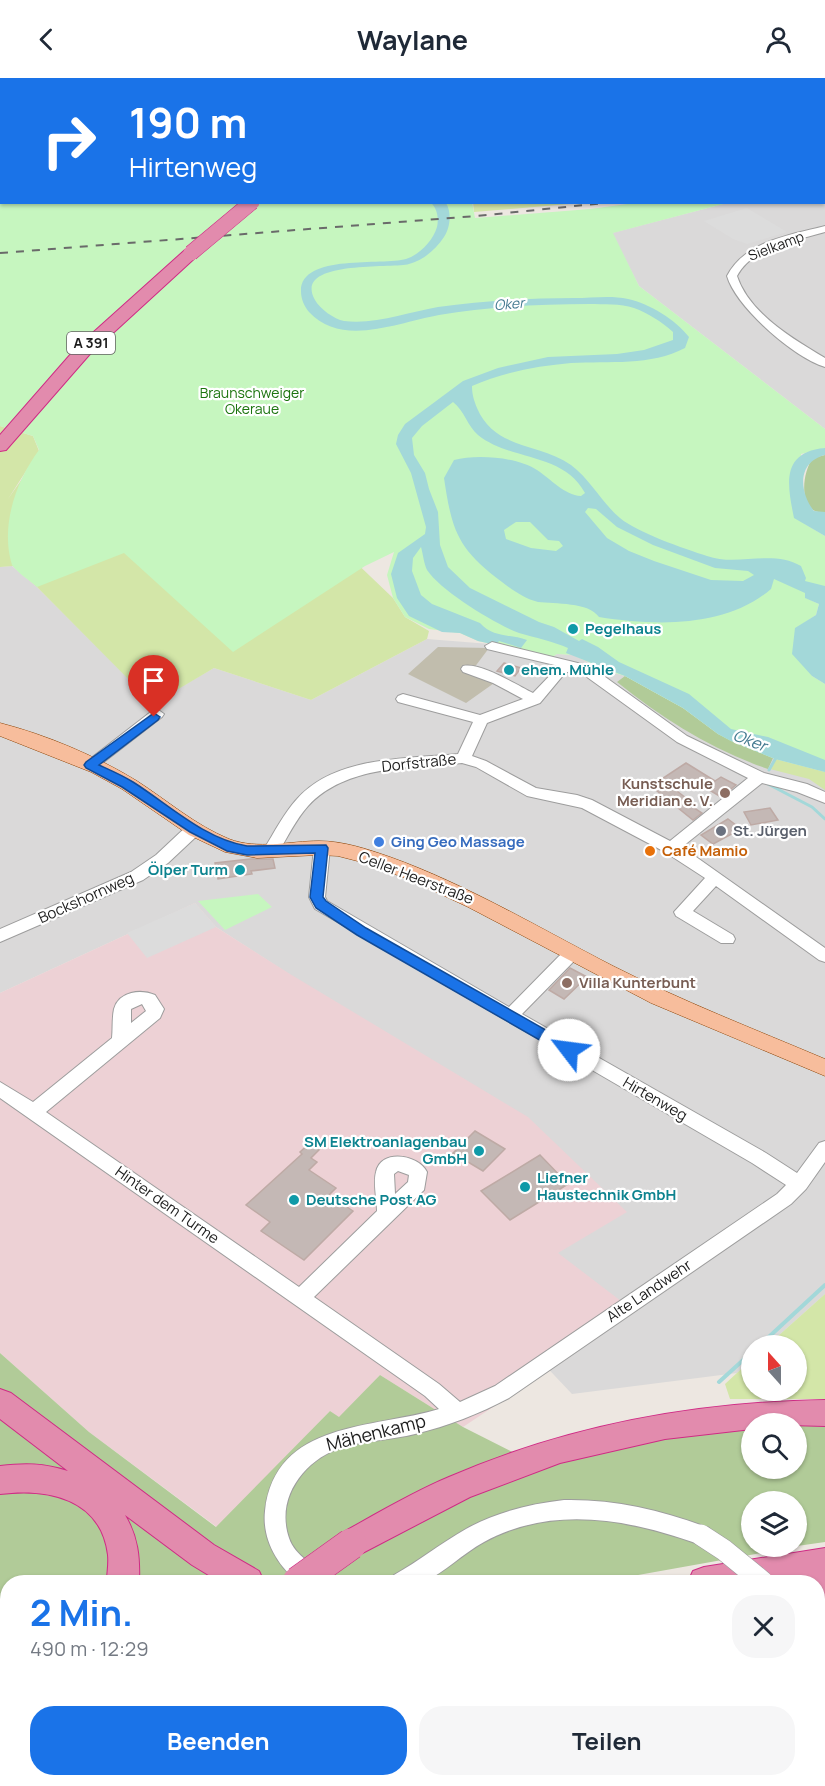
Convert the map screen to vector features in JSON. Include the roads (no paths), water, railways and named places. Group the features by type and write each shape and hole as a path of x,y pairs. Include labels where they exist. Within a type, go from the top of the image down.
{"highway":[{"name":"A 391","path":"1,439 81,340 130,294 237,204"},
{"name":"A 391","path":"1,439 83,351 141,297 250,204"},
{"path":"0,1402 203,1555 236,1575"},
{"path":"308,1575 351,1544 409,1510 508,1467 591,1441 697,1420 825,1413"},
{"path":"0,1480 17,1477 44,1477 68,1483 90,1495 108,1513 121,1537 125,1564 124,1575"},
{"path":"749,1575 825,1563"}],"main road":[{"name":"Celler Heerstraße","path":"0,729 90,765 127,784 194,829 232,848 247,850 322,848 350,852 450,888 631,984 825,1068"}],"street":[{"name":"Sielkamp","path":"825,229 756,251 739,261 732,272 732,280 738,292 767,323 825,363"},
{"path":"492,646 552,658 594,674 675,734 759,777 802,788 825,798"},
{"path":"403,699 480,720 535,700 560,670 571,666"},
{"path":"468,669 498,680 535,700"},
{"path":"90,765 157,714"},
{"path":"463,759 480,720"},
{"name":"Dorfstraße","path":"272,849 303,802 332,780 357,771 388,765 463,759 481,764 532,792 587,804 671,848 825,956"},
{"path":"671,848 690,831 726,806 759,777"},
{"name":"Bockshornweg","path":"0,936 137,876 162,859 194,829"},
{"name":"Hirtenweg","path":"322,848 317,897 321,905 362,931 750,1153 799,1184"},
{"path":"715,877 682,912 727,939"},
{"path":"510,1016 572,953"},
{"path":"33,1112 121,1040"},
{"name":"Hinter dem Turme","path":"0,1089 432,1390 457,1412"},
{"name":"Alte Landwehr","path":"457,1412 475,1406 502,1392 784,1199 799,1184 825,1148"},
{"path":"300,1298 387,1213"},
{"name":"Mähenkamp","path":"306,1575 294,1566 278,1543 275,1528 275,1509 280,1490 288,1473 299,1460 333,1441 400,1429 457,1412"},
{"path":"413,1575 482,1532 512,1518 540,1511 573,1508 611,1510 672,1523 701,1535 754,1575"}],"water":[{"name":"Oker","path":"432,204 446,204 449,211 448,229 429,254 409,264 347,268 330,272 318,278 312,287 317,303 336,318 356,322 472,303 615,297 645,305 669,318 689,337 685,348 672,354 644,360 571,363 508,373 472,386 477,408 485,422 506,438 545,452 571,465 613,512 637,529 674,545 718,559 778,559 801,566 805,581 825,586 825,684 812,676 792,654 795,628 816,615 819,604 805,598 805,593 774,579 771,589 753,602 733,611 690,621 667,622 599,617 594,612 580,606 533,601 506,585 466,549 454,526 444,478 454,460 485,457 519,462 537,470 569,493 581,496 585,493 564,470 550,463 505,449 478,435 453,402 422,426 412,438 414,455 425,473 438,512 440,545 448,567 470,588 579,641 582,639 619,662 689,694 731,729 768,737 825,760 825,772 775,759 731,741 683,708 625,676 566,653 568,648 519,633 496,622 456,597 434,578 426,568 421,547 413,558 412,571 421,595 432,604 480,623 491,631 527,640 521,648 499,641 496,645 478,641 460,633 442,632 409,616 397,598 391,574 398,553 425,534 426,527 411,473 396,444 398,435 405,424 463,381 498,368 548,357 617,354 644,350 673,340 673,332 655,318 629,306 618,305 495,308 439,315 389,327 354,331 338,329 322,323 309,312 303,302 301,291 305,279 314,271 345,263 395,261 416,254 425,247 435,232 438,220","holes":["588,508 596,509 617,527 653,545 715,568 748,571 754,575 743,581 711,580 629,551 607,538 585,512","516,522 530,522 548,540 559,541 563,546 556,551 531,548 506,539 504,530"]},
{"path":"825,448 825,455 809,464 803,478 805,495 814,511 825,512 825,536 794,518 789,482 794,463 801,456"}],"waterway":[{"path":"769,770 777,756"},
{"path":"766,783 812,807 825,819"},
{"path":"771,1335 825,1285"},
{"path":"719,1382 741,1362"}],"railway":[{"path":"0,253 477,216 594,204"}],"place":[{"name":"Pegelhaus","path":"573,629"},
{"name":"ehem. Mühle","path":"509,670"},
{"name":"Kunstschule Meridian e. V.","path":"725,793"},
{"name":"St. Jürgen","path":"721,831"},
{"name":"Ging Geo Massage","path":"379,842"},
{"name":"Café Mamio","path":"650,851"},
{"name":"Ölper Turm","path":"240,870"},
{"name":"Villa Kunterbunt","path":"567,983"},
{"name":"SM Elektroanlagenbau GmbH","path":"479,1151"},
{"name":"Liefner Haustechnik GmbH","path":"525,1187"},
{"name":"Deutsche Post AG","path":"294,1200"}],"park label":[{"name":"Braunschweiger Okeraue","path":"252,402"}]}
